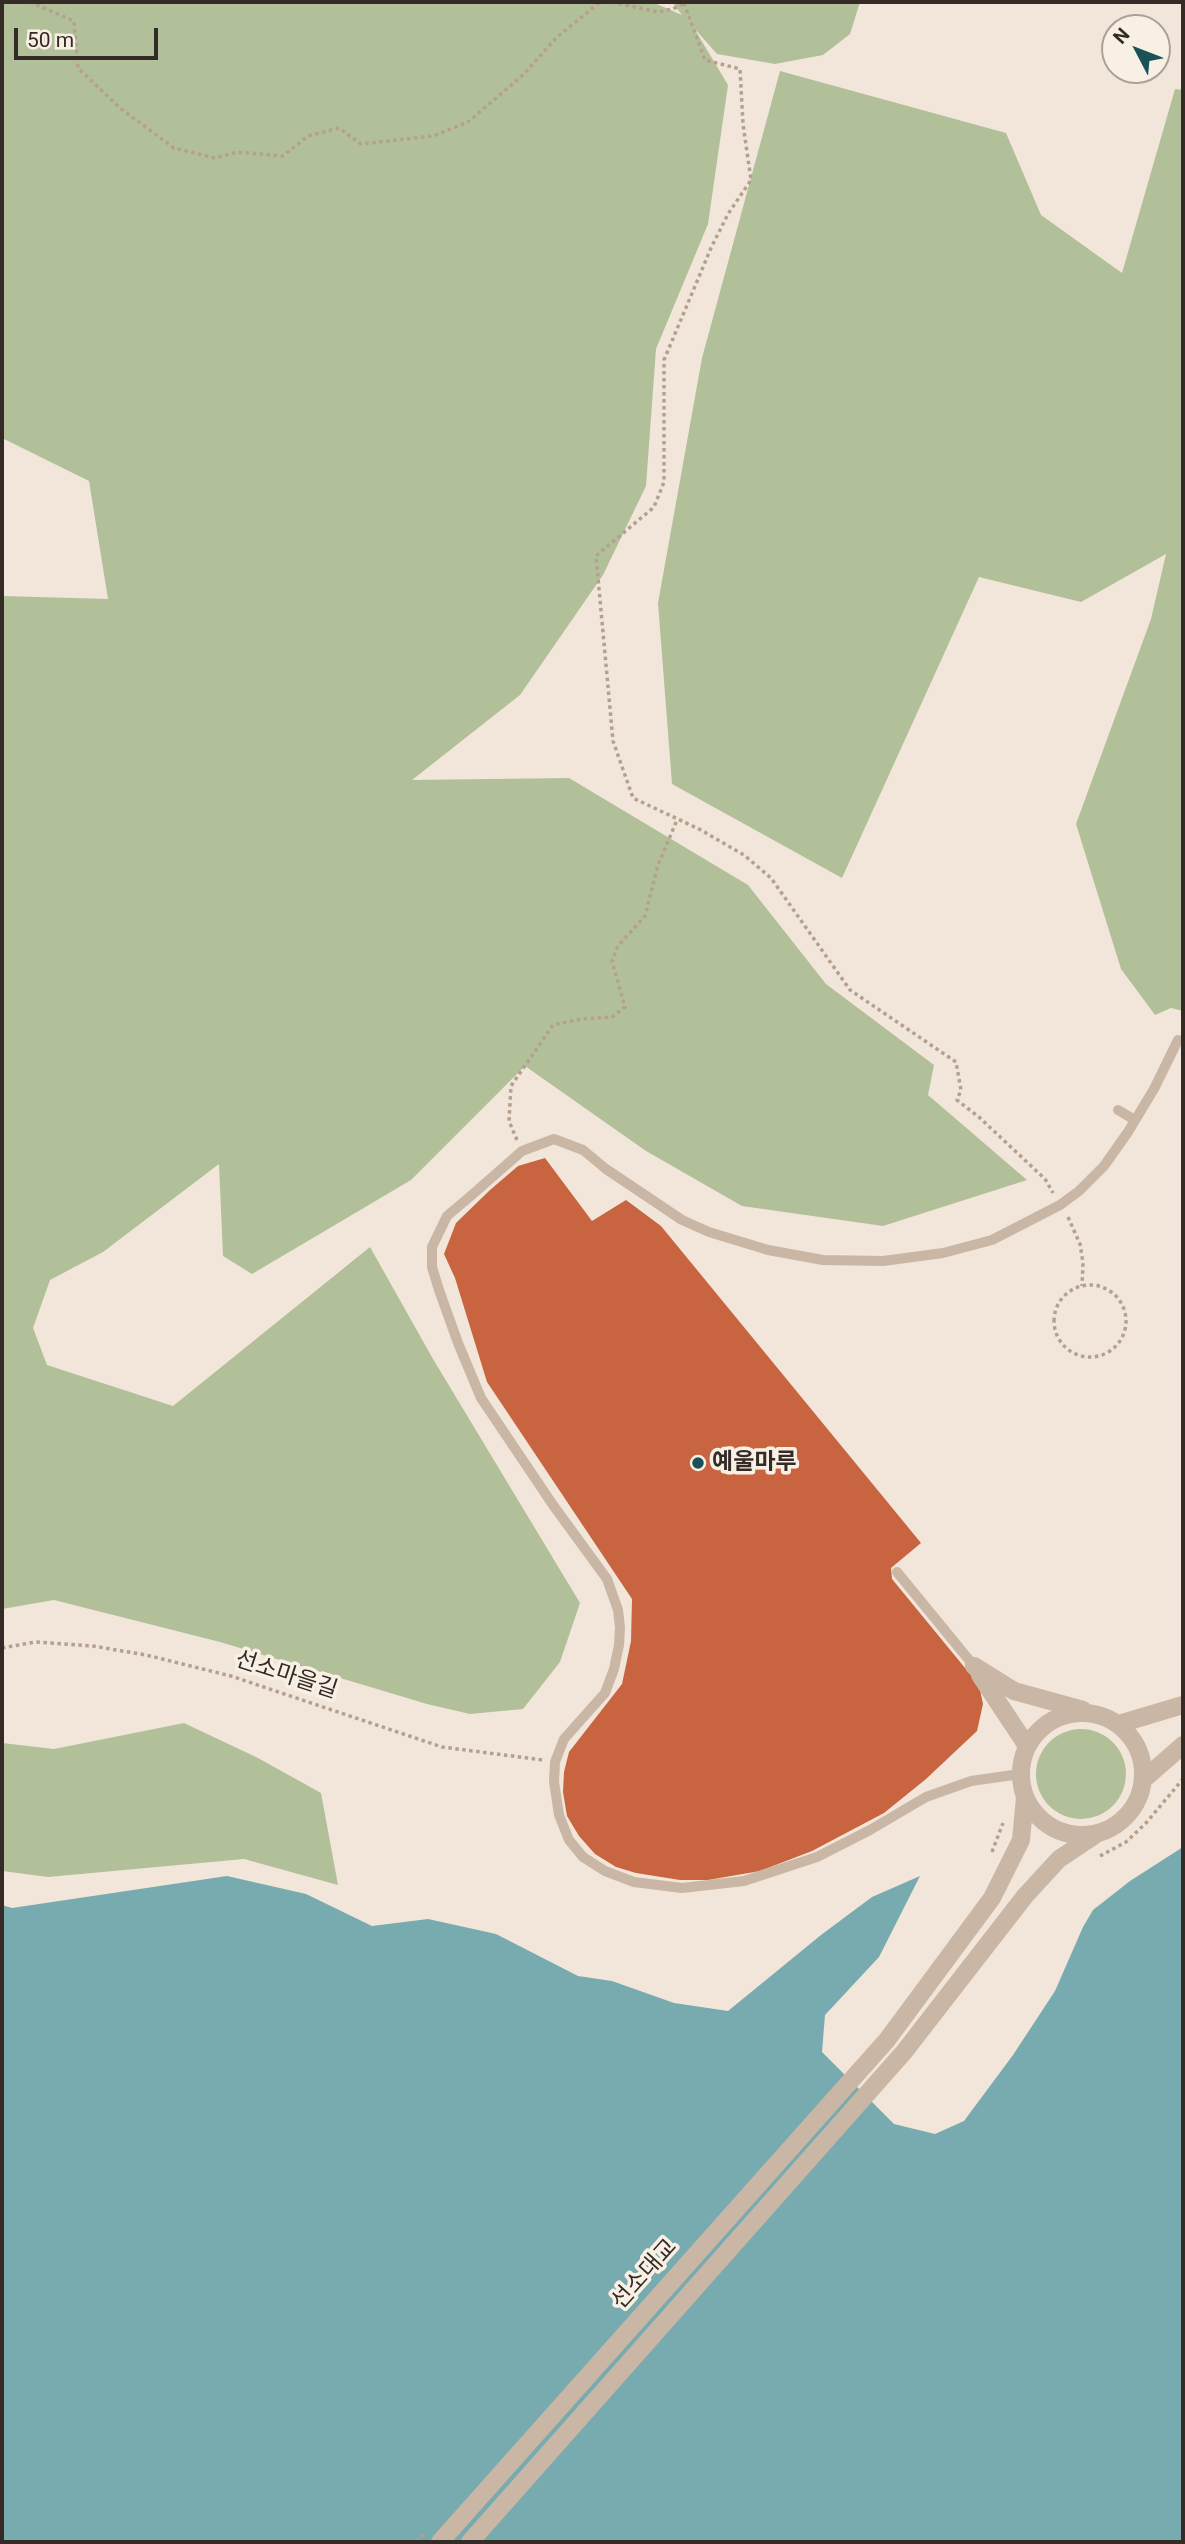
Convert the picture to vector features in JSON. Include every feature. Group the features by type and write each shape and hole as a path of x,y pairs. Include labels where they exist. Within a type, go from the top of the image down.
{"street":[{"path":"974,1666 1014,1691 1091,1713 1119,1724 1135,1743 1143,1767 1143,1780 1140,1794 1128,1813 1112,1827 1098,1833 1069,1834 1054,1829 1032,1810 1024,1797 1020,1774 1027,1746 1037,1732 1050,1721 1066,1714 1091,1713"},
{"path":"974,1666 1027,1746"},
{"path":"1119,1724 1183,1705"},
{"path":"1143,1780 1183,1745"},
{"name":"선소대교","path":"440,2542 887,2040 992,1898 1021,1840 1024,1797"},
{"name":"선소대교","path":"470,2542 904,2052 1025,1896 1059,1859 1098,1833"}],"lane":[{"path":"1020,1774 971,1782 926,1797 817,1857 769,1874 727,1884 682,1888 622,1879 597,1867 578,1853 569,1840 559,1815 554,1782 555,1762 564,1740 605,1693 619,1645 618,1610 607,1579 481,1398 458,1343 432,1267 432,1247 447,1216 522,1151 554,1139 583,1150 606,1170 682,1220 709,1232 768,1251 823,1260 883,1261 943,1253 992,1240 1060,1205 1079,1191 1104,1166 1154,1089 1178,1040"},
{"path":"1118,1110 1135,1120"},
{"path":"897,1572 974,1666"}],"path":[{"path":"30,2 74,21 78,68 120,108 174,148 215,158 237,152 283,156 308,136 339,128 361,144 433,136 445,132 468,122 523,75 556,38 600,2"},
{"path":"612,2 658,12 685,3 705,60 740,69 743,124 751,180 728,214 711,248 664,360 664,482 654,507 596,556 613,741 634,798 701,830 744,855 771,878 850,990 956,1062 961,1090 957,1100 1045,1179 1072,1224 1080,1244 1082,1286"},
{"path":"522,1151 509,1121 511,1086 553,1025 581,1019 612,1017 625,1007 611,961 618,946 645,916 658,865 677,820"},
{"path":"1094,1285 1115,1295 1126,1316 1121,1339 1104,1355 1080,1356 1069,1351 1055,1332 1053,1320 1056,1308 1071,1290 1082,1286 1094,1285"},
{"name":"선소마을길","path":"2,1648 36,1642 93,1646 168,1660 231,1676 442,1747 555,1762"},
{"path":"1095,1858 1126,1842 1183,1779"},
{"path":"989,1860 1003,1823"}],"green space":[{"path":"2,2 652,2 682,15 672,2 860,2 850,34 823,55 775,64 717,54 694,28 728,85 708,224 656,349 646,486 603,575 520,695 412,780 569,778 748,885 826,984 934,1065 928,1095 1027,1180 883,1226 742,1206 646,1151 525,1066 411,1180 252,1274 223,1256 219,1164 103,1252 50,1280 33,1328 47,1365 173,1406 370,1247 433,1359 580,1603 560,1662 523,1709 470,1714 427,1704 220,1642 54,1600 2,1609 2,596 108,599 89,481 2,438"},
{"path":"780,71 1006,133 1041,215 1122,273 1175,89 1183,90 1183,1011 1171,1008 1155,1015 1121,969 1076,824 1151,619 1166,554 1081,602 979,577 842,878 672,784 658,603 702,358"},
{"path":"184,1723 258,1758 321,1793 338,1885 244,1859 48,1877 2,1871 2,1743 54,1749"},
{"path":"1081,1729 1098,1732 1113,1742 1123,1757 1126,1774 1123,1791 1113,1806 1098,1816 1081,1819 1064,1816 1049,1806 1039,1791 1036,1774 1039,1757 1049,1742 1064,1732"}],"water":[{"path":"1183,1847 1183,2542 2,2542 2,1905 12,1908 227,1876 306,1894 372,1926 428,1919 496,1934 578,1976 612,1981 674,2003 728,2011 872,1897 920,1876 879,1957 825,2015 822,2052 894,2124 935,2134 964,2121 1013,2055 1055,1991 1093,1910 1130,1881"}],"building":[{"name":"예울마루","path":"545,1158 592,1221 626,1200 661,1226 921,1543 891,1568 892,1579 979,1685 983,1704 977,1731 926,1779 884,1813 812,1851 760,1871 708,1880 680,1880 636,1873 616,1867 595,1854 579,1836 567,1816 563,1792 569,1752 622,1684 631,1641 632,1599 487,1382 455,1278 444,1254 456,1223 490,1190 518,1166"}],"place":[{"name":"예울마루","path":"698,1463"}]}
